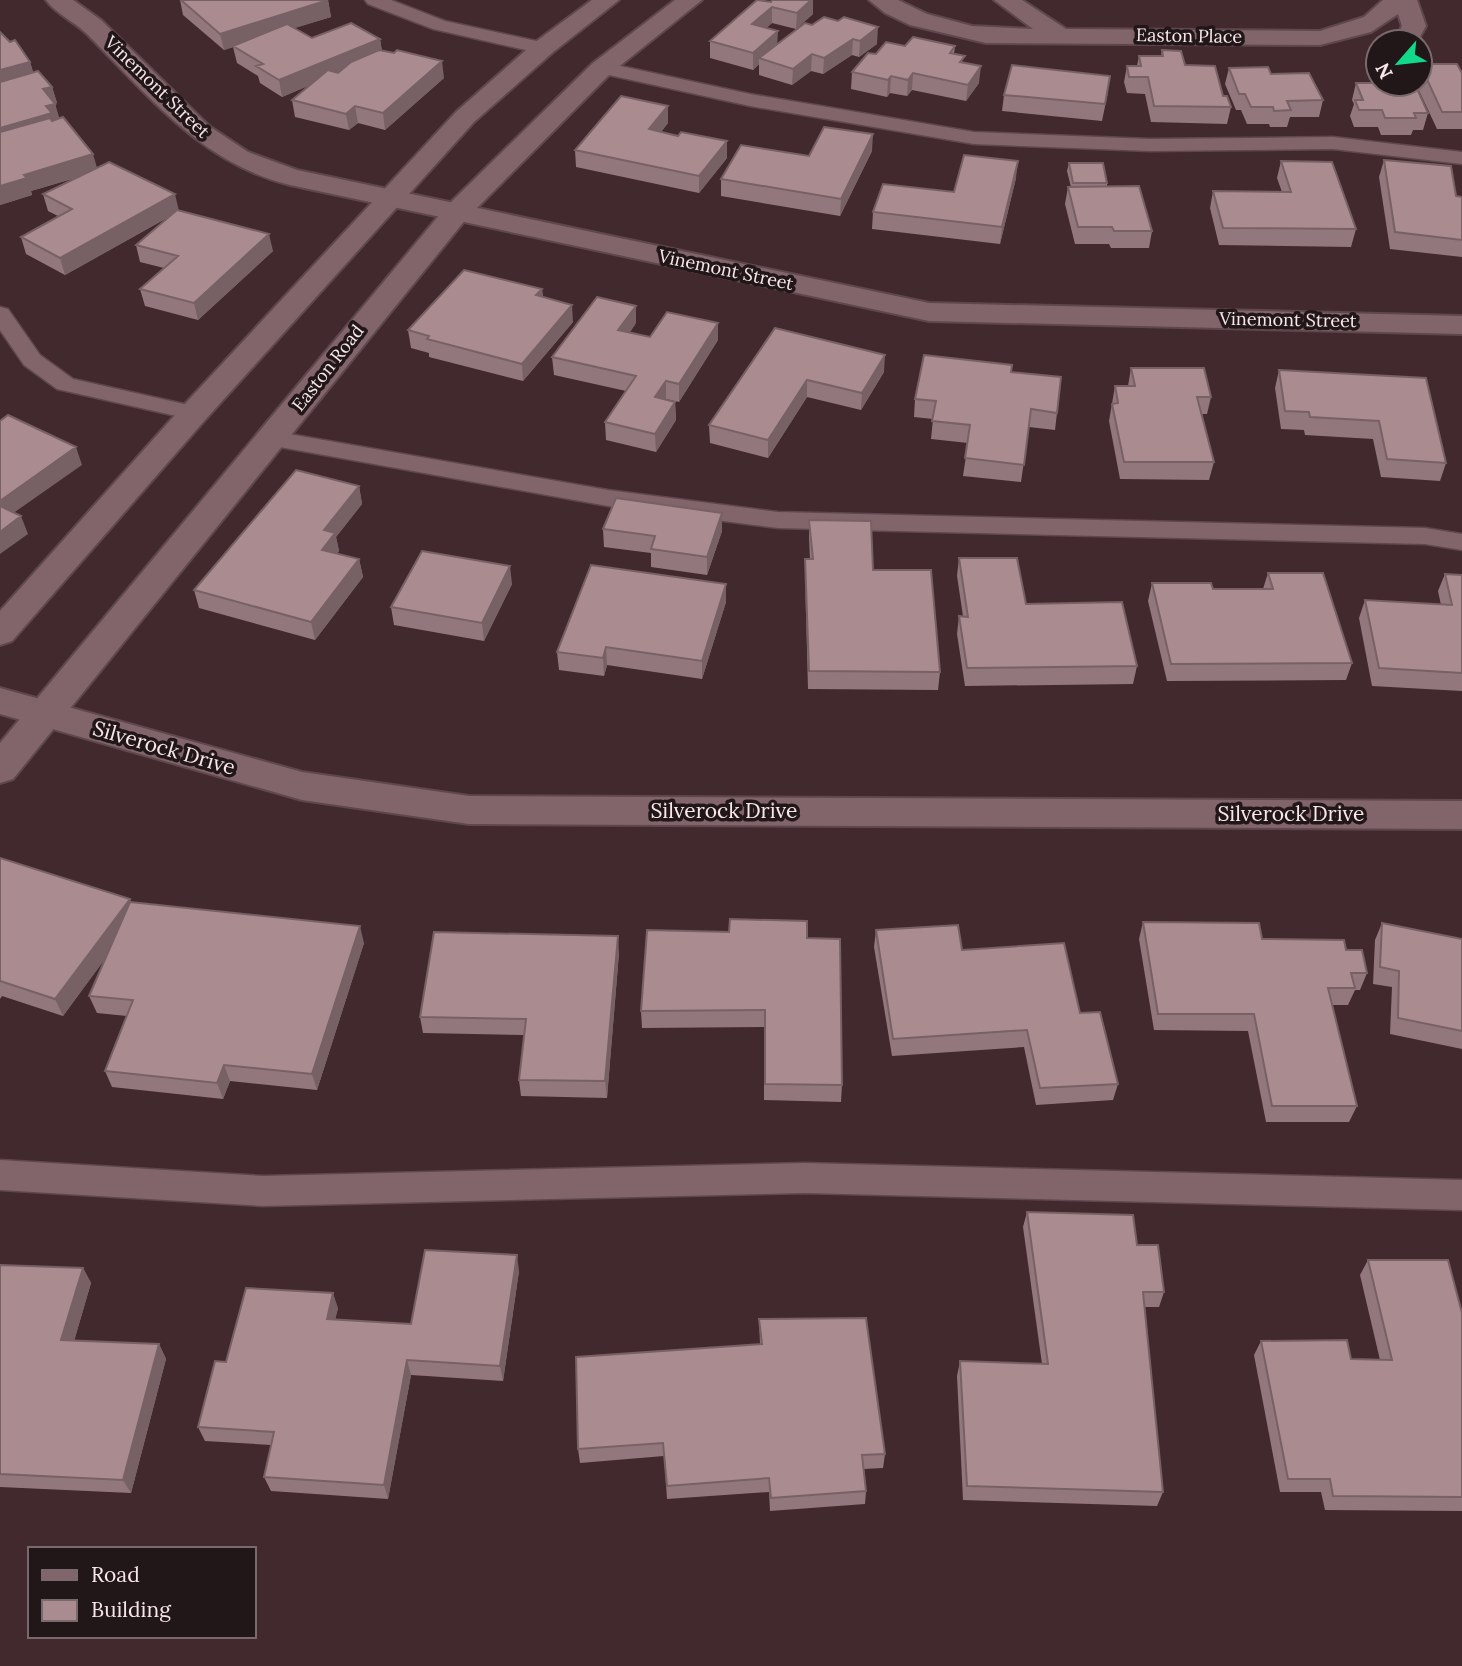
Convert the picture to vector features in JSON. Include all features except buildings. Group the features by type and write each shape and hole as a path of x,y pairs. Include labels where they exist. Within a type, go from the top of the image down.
{"street":[{"name":"Vinemont Street","path":"58,0 92,25 200,132 239,158 289,177 929,312 1462,325"},
{"path":"0,633 194,413 465,117 543,48 607,0"},
{"name":"Easton Road","path":"0,769 456,213 602,68 690,0"},
{"name":"Easton Place","path":"881,0 899,12 940,29 986,36 1320,38 1364,43"},
{"path":"1006,0 1058,35"},
{"name":"Easton Place","path":"1320,38 1358,30 1391,9 1395,0"},
{"path":"1405,0 1413,28"},
{"name":"Silverock Drive","path":"0,701 302,786 469,810 1462,815"}],"lane":[{"path":"374,0 440,25 543,48"},
{"path":"602,68 750,100 974,138 1150,145 1333,143 1462,158"},
{"path":"0,314 32,360 65,384 194,413"},
{"path":"272,439 608,498 778,520 1425,536 1462,542"},
{"path":"0,1175 263,1191 804,1178 1462,1195"}]}
